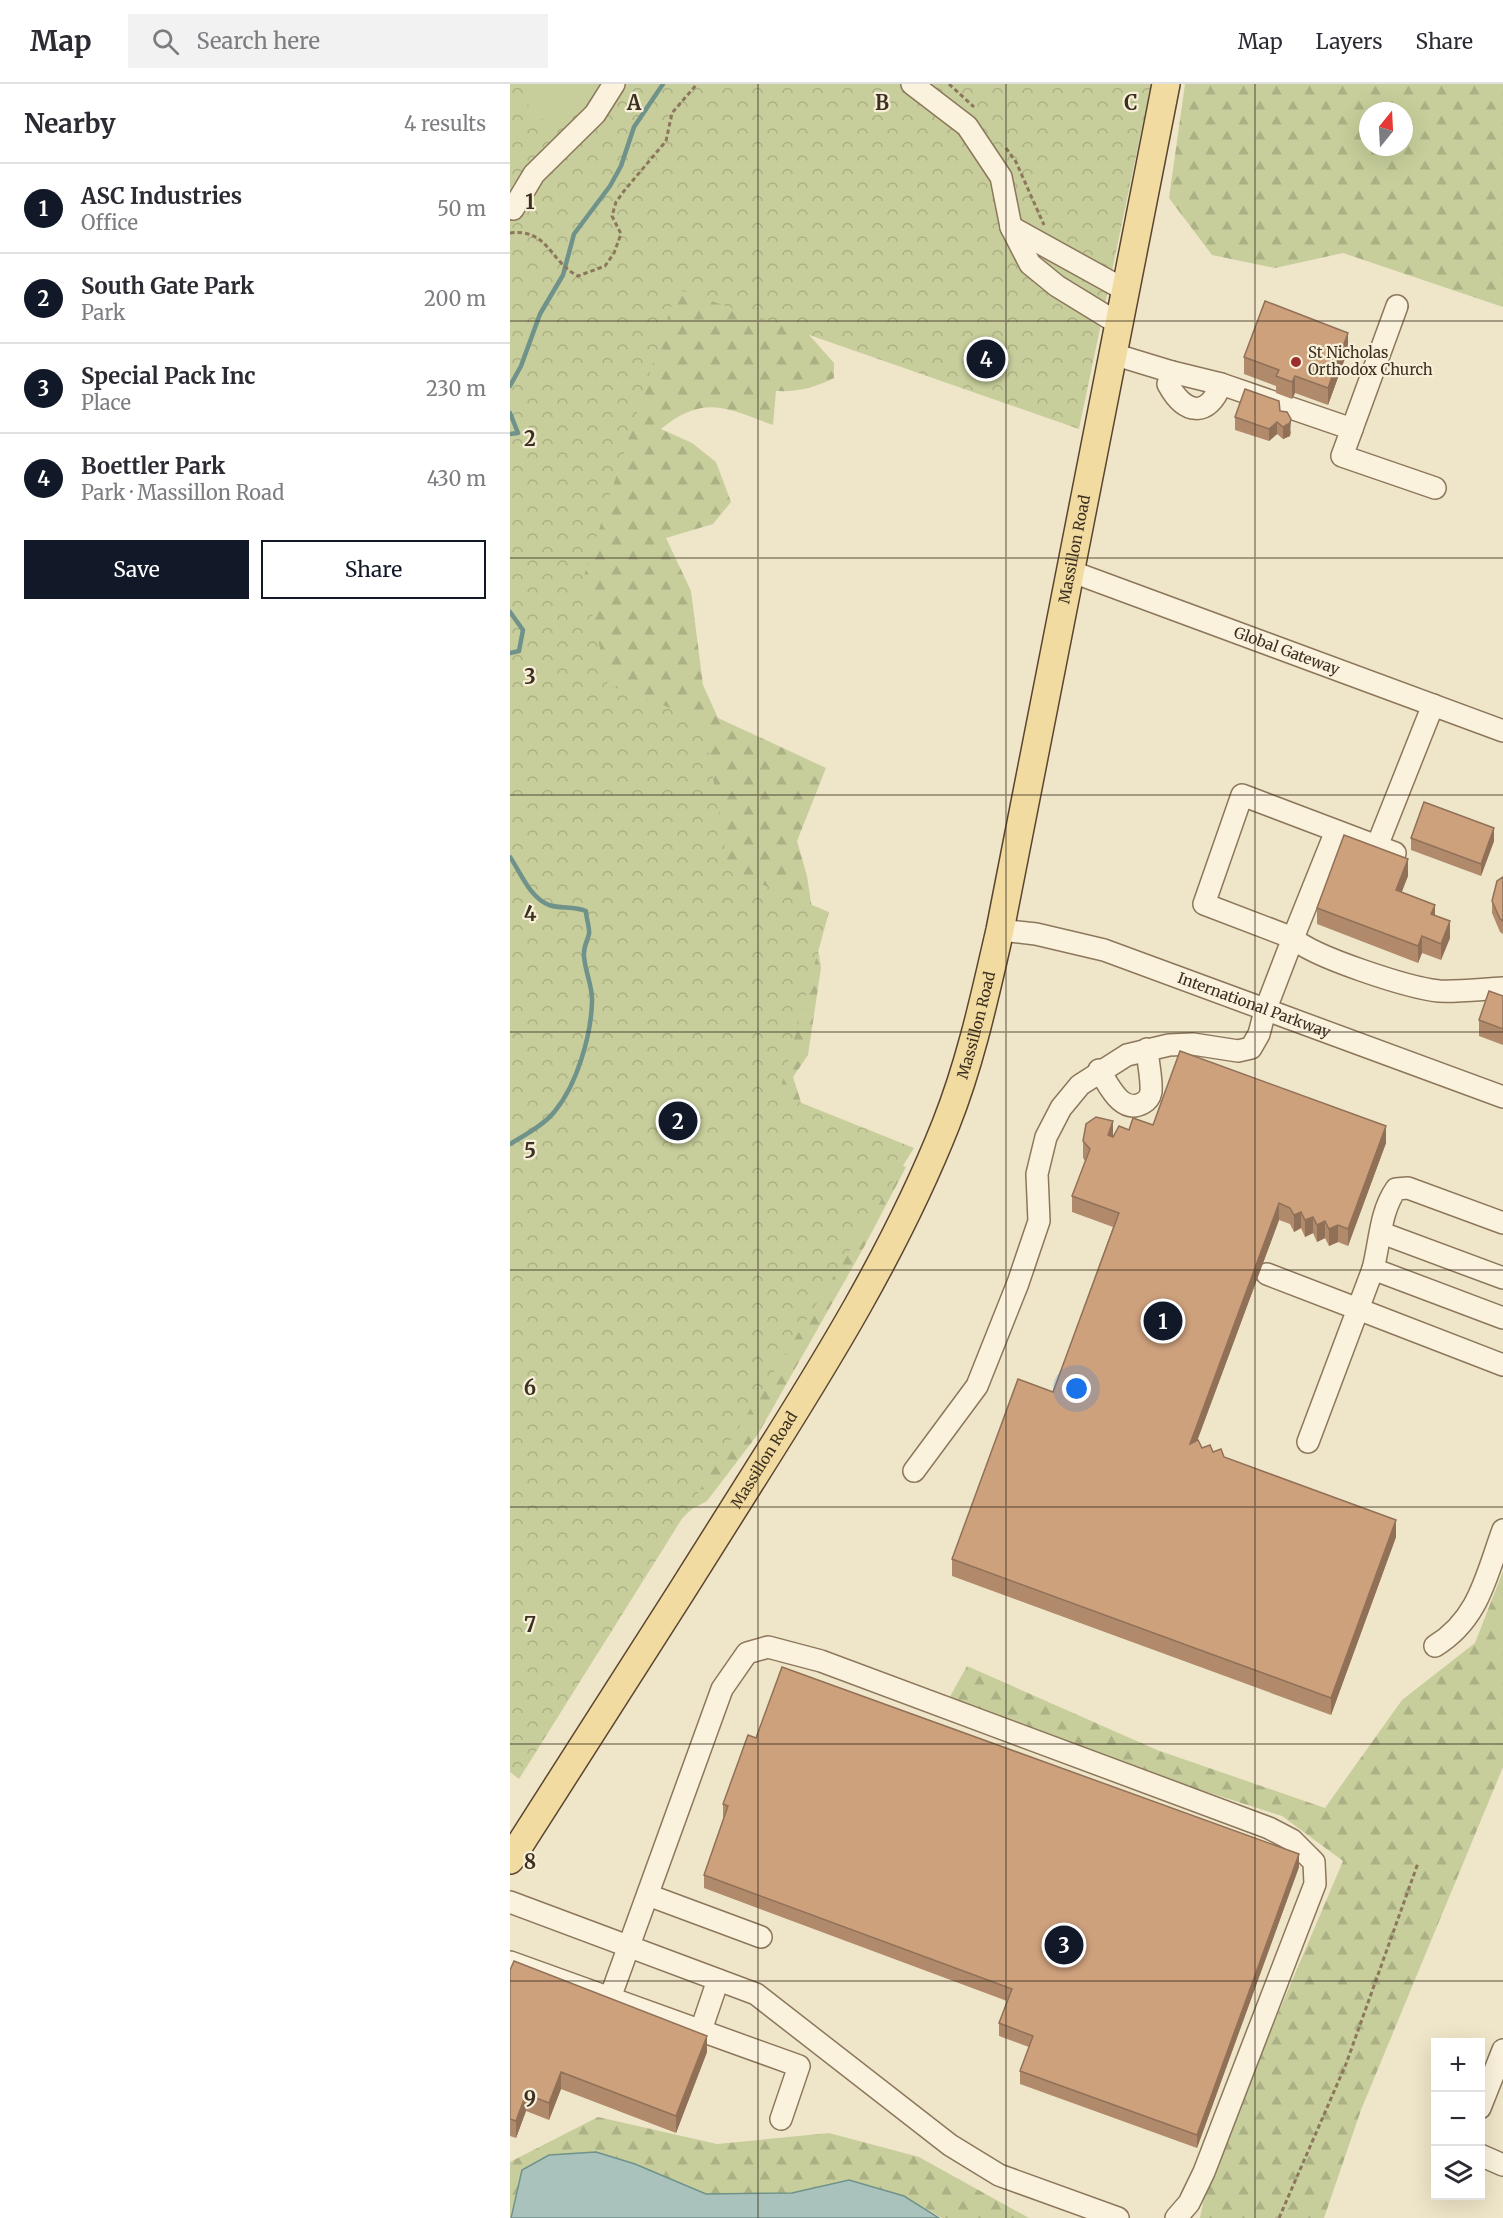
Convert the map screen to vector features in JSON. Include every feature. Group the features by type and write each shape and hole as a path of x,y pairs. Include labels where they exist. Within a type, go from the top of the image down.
{"main road":[{"name":"Massillon Road","path":"510,1860 771,1449 879,1272 923,1181 947,1122 971,1049 1000,930 1166,84"}],"street":[{"path":"513,209 534,174 594,114 614,84"},
{"path":"912,84 967,126 1001,177 1011,226 1030,264 1057,286 1119,324"},
{"path":"1011,226 1125,290"},
{"path":"1398,306 1342,456 1435,488"},
{"path":"1113,354 1221,384 1352,429"},
{"path":"1172,372 1168,384 1176,400 1190,408 1203,407 1216,397 1221,384"},
{"name":"Global Gateway","path":"1070,571 1503,731"},
{"path":"1433,705 1386,850 1242,795 1204,904 1293,938 1304,948 1372,974 1438,991 1503,988"},
{"path":"914,1472 977,1386 1018,1283 1039,1221 1037,1174 1046,1137 1061,1108 1080,1085 1099,1070 1127,1055 1147,1049 1193,1044 1238,1051 1251,1048 1259,1034 1265,1011 1336,831"},
{"name":"International Parkway","path":"1000,930 1036,934 1104,950 1503,1097"},
{"path":"1099,1070 1125,1105 1137,1106 1146,1102 1151,1094 1147,1049"},
{"path":"1308,1442 1372,1269 1382,1233 1384,1211 1396,1189 1408,1188 1503,1223"},
{"path":"1382,1233 1503,1278"},
{"path":"1372,1269 1503,1318"},
{"path":"1267,1274 1503,1365"},
{"path":"1435,1646 1456,1631 1467,1619 1503,1530"},
{"path":"610,1998 722,1689 747,1653 768,1647 821,1661 1269,1828 1292,1840 1314,1862 1316,1884 1204,2172 1189,2204 1176,2218"},
{"path":"648,1894 761,1937"},
{"path":"510,1902 756,1994 950,2145 999,2175 1118,2218"},
{"path":"510,1962 799,2066"},
{"path":"700,2030 717,1980"},
{"path":"781,2119 811,2037"},
{"path":"1485,2095 1503,2050"},
{"path":"1485,2157 1503,2165"}],"path":[{"path":"510,233 528,232 540,239 572,273 578,276 605,266 614,253 621,234 612,216 616,202 666,141 672,113 697,84"},
{"path":"949,84 976,108"},
{"path":"1002,143 1016,162 1048,231"},
{"path":"1280,2218 1346,2064 1418,1863"}],"green space":[{"path":"510,84 1151,84 1079,429 677,289 584,576 608,685 703,720 729,871 829,912 779,1094 914,1148 519,1779 510,1772"},
{"path":"534,84 591,84 552,128 521,98"},
{"path":"1185,84 1503,84 1503,307 1343,253 1275,268 1212,255 1169,198"},
{"path":"533,228 795,319 834,363 834,378 806,389 776,391 773,425 728,410 703,408 676,418 661,429 692,443 716,462 731,502 713,524 666,538 691,591 703,685 718,718 826,768 797,841 807,876 821,968 808,1055 793,1077 807,1121 906,1167 864,1247 758,1434 707,1501 692,1509 652,1546 510,274"},
{"path":"1503,1571 1503,1767 1361,2110 1324,2218 1200,2218 1208,2178 1343,1861 1282,1816 1022,1733 947,1702 967,1666 1157,1750 1325,1808 1402,1700 1475,1643"},
{"path":"598,2117 717,2144 829,2133 919,2157 1029,2218 942,2218 904,2196 849,2180 792,2193 706,2194 635,2164 596,2152 522,2170 510,2218 510,2162"}],"water":[{"path":"596,2152 635,2164 706,2194 792,2193 849,2180 904,2196 939,2218 511,2218 522,2170 549,2155"}],"building":[{"name":"St Nicholas Orthodox Church","path":"1265,301 1348,333 1328,388 1295,376 1292,382 1276,376 1279,370 1244,357"},
{"path":"1245,389 1279,401 1280,411 1287,412 1291,419 1290,423 1283,427 1277,422 1269,429 1235,417"},
{"path":"1424,802 1494,828 1481,864 1411,838"},
{"path":"1344,835 1408,859 1396,890 1435,905 1431,914 1450,921 1441,944 1422,936 1418,946 1317,908"},
{"path":"1503,877 1503,921 1492,901 1497,881"},
{"path":"1489,991 1503,996 1503,1029 1479,1020"},
{"path":"1180,1051 1386,1126 1348,1229 1338,1225 1329,1229 1325,1221 1317,1225 1313,1217 1305,1220 1301,1212 1294,1215 1290,1208 1279,1203 1190,1444 1198,1440 1202,1448 1210,1445 1213,1452 1221,1449 1224,1457 1396,1520 1331,1698 952,1559 1018,1379 1053,1392 1119,1213 1072,1196 1090,1149 1083,1141 1086,1124 1096,1117 1113,1121 1108,1135 1113,1137 1119,1126 1129,1130 1133,1118 1153,1125"},
{"path":"782,1667 1299,1854 1197,2135 1020,2071 1033,2036 999,2023 1012,1989 704,1875 728,1806 723,1804 748,1735 756,1738"},
{"path":"514,1961 707,2036 676,2116 561,2072 549,2103 526,2094 516,2121 510,2119 510,1970"}],"waterway":[{"path":"510,386 521,366 540,314 563,275 574,234 610,186 621,166 634,127 663,84"},
{"path":"510,413 518,433 510,434"},
{"path":"510,612 523,630 519,651 510,653"},
{"path":"510,857 526,884 542,902 586,911 589,932 584,956 592,1002 586,1044 576,1074 563,1100 545,1121 510,1144"}],"place":[{"name":"Boettler Park","path":"986,359"},
{"name":"St Nicholas Orthodox Church","path":"1296,362"},
{"name":"South Gate Park","path":"678,1121"},
{"name":"ASC Industries","path":"1163,1321"},
{"name":"Special Pack Inc","path":"1064,1945"}]}
